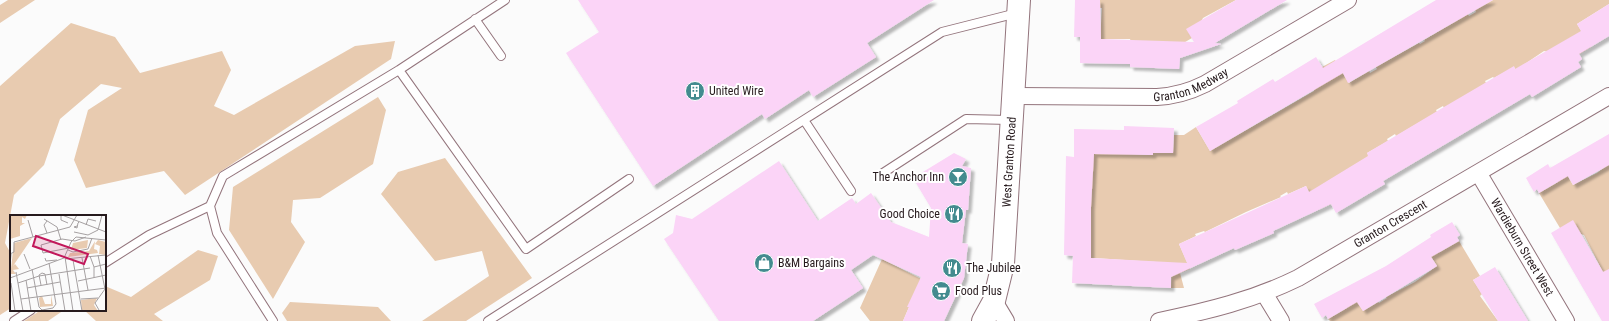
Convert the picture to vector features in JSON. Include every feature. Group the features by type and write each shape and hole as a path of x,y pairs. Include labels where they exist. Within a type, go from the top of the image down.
{"street":[{"name":"Granton Medway","path":"1013,96 1157,97 1173,96 1189,92 1348,0"},
{"name":"West Granton Road","path":"983,321 994,301 1003,264 1018,6"},
{"name":"Granton Crescent","path":"1159,321 1225,307 1264,293 1298,278 1479,174 1609,96"},
{"name":"Wardieburn Street West","path":"1479,174 1566,321"},
{"path":"1264,293 1281,321"},
{"path":"994,301 1006,321"}],"lane":[{"path":"273,321 217,233 210,206 223,176 398,70 505,0"},
{"path":"488,321 946,29 1018,6"},
{"path":"475,19 501,56"},
{"path":"398,70 526,249 629,179"},
{"path":"883,173 966,119 1011,120"},
{"path":"804,120 851,191"},
{"path":"106,262 149,235 210,206"},
{"path":"14,321 29,311"}],"shaded area":[{"path":"8,0 35,0 0,23 0,5"},
{"path":"1100,0 1236,0 1203,18 1192,38 1180,45 1131,42 1130,39 1102,39 1102,41 1100,41 1102,8 1100,8"},
{"path":"1493,0 1609,0 1609,4 1577,24 1591,47 1575,57 1544,51 1516,70 1514,67 1494,78 1493,77 1485,81 1486,83 1444,108 1443,106 1436,110 1437,112 1396,136 1395,134 1387,139 1388,141 1367,153 1369,156 1320,186 1331,204 1317,210 1306,186 1288,194 1287,192 1280,196 1281,197 1205,232 1195,234 1196,236 1179,244 1190,269 1180,273 1184,288 1171,288 1172,263 1094,258 1090,261 1092,152 1153,155 1153,153 1173,153 1174,135 1184,135 1196,127 1210,151 1314,91 1322,67 1335,60 1349,83 1369,71 1370,73 1377,69 1376,67 1419,43 1420,44 1425,41 1424,40 1468,14 1469,16 1476,12 1475,10"},
{"path":"71,23 115,37 140,73 222,51 231,70 214,106 234,115 355,46 395,41 391,59 185,195 164,171 86,188 74,160 88,110 122,88 101,84 60,119 44,165 14,195 5,243 10,252 10,309 0,315 0,86"},
{"path":"378,97 386,110 373,164 320,198 293,200 291,222 305,242 273,299 229,230 233,187"},
{"path":"445,158 532,278 466,321 422,321 489,276 482,251 435,261 381,194 398,172"},
{"path":"1560,163 1573,185 1597,173 1609,164 1609,278 1603,272 1584,235 1560,228 1539,193 1558,182 1551,169"},
{"path":"1432,239 1440,252 1459,241 1480,276 1473,280 1482,294 1480,296 1498,321 1330,321 1328,319 1347,308 1339,294 1349,289 1363,311 1415,282 1437,266 1423,244"},
{"path":"198,250 218,256 210,280 154,314 163,321 96,321 85,311 106,311 106,286 131,297"},
{"path":"882,259 931,284 908,307 903,321 870,321 860,308"},
{"path":"290,302 378,307 391,321 287,321 282,313"},
{"path":"39,311 63,311 48,321 24,321"}],"building":[{"name":"United Wire","path":"578,0 934,0 867,43 876,57 813,97 809,90 765,119 762,114 653,186 566,53 599,32"},
{"path":"1075,0 1100,0 1101,39 1194,42 1186,29 1236,0 1287,0 1215,43 1221,44 1180,58 1179,69 1130,67 1130,64 1080,63 1080,37 1074,37"},
{"path":"1436,0 1493,0 1348,83 1343,73 1210,151 1196,127 1238,103 1237,101 1273,79 1275,82 1316,57 1323,68"},
{"path":"1609,4 1609,36 1579,54 1582,59 1578,62 1581,67 1532,97 1530,94 1383,181 1385,184 1336,213 1331,204 1273,231 1274,233 1235,250 1234,248 1171,277 1171,288 1072,283 1073,256 1064,255 1064,253 1066,156 1074,157 1074,129 1124,130 1124,126 1174,128 1173,153 1153,153 1153,155 1094,154 1091,207 1091,258 1187,263 1179,244 1306,186 1309,192 1368,156 1367,153 1444,107 1514,66 1515,69 1581,31 1577,24"},
{"path":"1609,134 1609,165 1573,185 1568,176 1539,193 1537,189 1534,192 1526,178 1548,164 1550,168"},
{"name":"B&M Bargains","path":"954,153 966,159 962,166 971,168 968,210 966,210 962,243 968,244 964,278 944,321 903,321 909,307 907,307 921,277 873,255 851,270 863,288 813,321 719,321 664,239 673,233 676,215 692,219 779,161 818,221 852,198 856,204 871,193 891,222 929,237 931,208 913,178"},
{"path":"1573,220 1603,272 1609,269 1609,321 1602,321 1551,233"},
{"path":"1452,222 1460,235 1457,237 1459,241 1431,257 1437,266 1363,311 1357,302 1328,319 1326,315 1322,318 1314,304 1386,266 1431,237 1430,235"},
{"path":"1495,267 1528,321 1498,321 1473,280"}],"place":[{"name":"United Wire","path":"695,91"},
{"name":"The Anchor Inn","path":"958,177"},
{"name":"Good Choice","path":"954,214"},
{"name":"B&M Bargains","path":"764,263"},
{"name":"The Jubilee","path":"952,268"},
{"name":"Food Plus","path":"941,291"}]}
